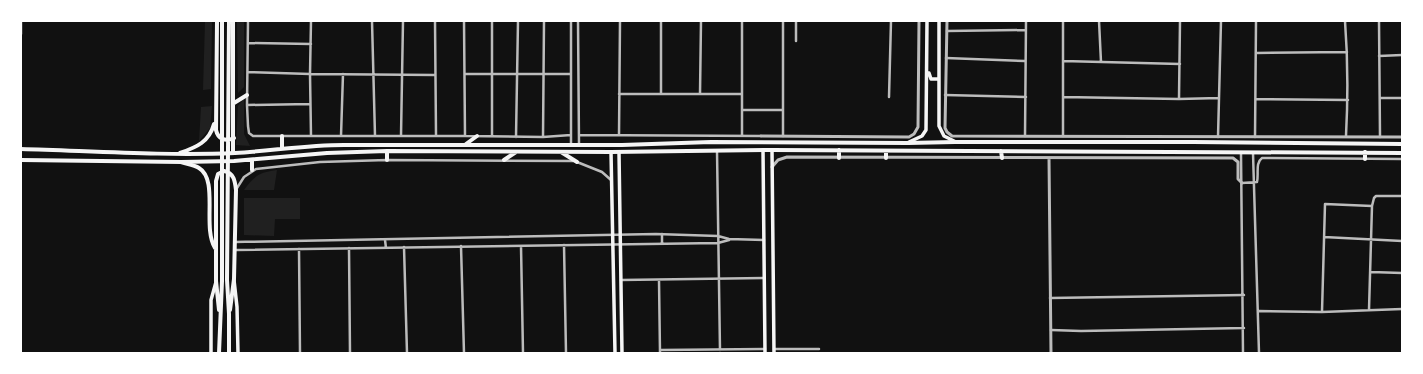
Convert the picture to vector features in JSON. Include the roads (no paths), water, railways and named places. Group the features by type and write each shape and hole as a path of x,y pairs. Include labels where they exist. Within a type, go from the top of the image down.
{"main road":[{"path":"217,21 216,130 218,136 224,140 234,138"},
{"path":"219,353 222,281 222,21"},
{"path":"228,21 227,280 229,353"},
{"path":"233,21 234,162"},
{"path":"908,143 918,139 925,133 926,130 927,21"},
{"path":"939,21 938,126 944,136 955,142"},
{"path":"927,64 930,78 933,80 938,79"},
{"path":"234,103 247,95"},
{"path":"180,153 195,148 205,141 212,132 215,120"},
{"path":"282,136 282,149"},
{"path":"466,144 477,136"},
{"path":"711,136 711,142"},
{"path":"761,136 761,142"},
{"path":"1043,142 1044,136"},
{"path":"1122,136 1122,142"},
{"path":"875,137 875,143"},
{"path":"1251,142 1253,137"},
{"path":"21,149 109,152 233,153 344,144 622,145 711,142 908,143 955,142 980,139 1043,142 1122,142 1193,139 1251,142 1402,144"},
{"path":"1069,142 1069,152"},
{"path":"1087,142 1087,152"},
{"path":"344,144 343,149 345,152"},
{"path":"327,145 327,152"},
{"path":"763,150 765,351"},
{"path":"772,150 774,351"},
{"path":"838,150 839,158"},
{"path":"21,160 234,162 327,152 387,151 619,152 838,150 1402,153"},
{"path":"87,161 89,155 88,151"},
{"path":"387,151 388,160"},
{"path":"886,151 886,158"},
{"path":"109,152 107,156 110,161"},
{"path":"504,160 516,152"},
{"path":"560,152 577,162"},
{"path":"611,152 615,353"},
{"path":"619,152 622,353"},
{"path":"1001,152 1002,158"},
{"path":"1153,152 1153,158"},
{"path":"1365,159 1366,152"},
{"path":"214,153 214,162"},
{"path":"252,160 252,170"},
{"path":"181,162 198,167 203,171 208,180 209,233 216,249"},
{"path":"763,167 772,167"},
{"path":"220,315 216,281 216,181 218,174 224,171 231,174 236,190 234,279 229,314"},
{"path":"234,279 238,307 238,353"},
{"path":"210,353 211,300 216,281"}],"street":[{"path":"21,21 21,34"},
{"path":"248,21 247,105 249,133 253,136 543,137 571,135"},
{"path":"311,136 310,44 312,21"},
{"path":"372,21 375,136"},
{"path":"401,136 403,21"},
{"path":"435,21 436,136"},
{"path":"464,21 465,136"},
{"path":"492,21 492,136"},
{"path":"516,137 518,21"},
{"path":"543,137 544,21"},
{"path":"571,21 571,144"},
{"path":"578,21 578,144"},
{"path":"619,135 620,21"},
{"path":"661,21 661,94"},
{"path":"700,94 701,21"},
{"path":"742,21 742,136"},
{"path":"783,21 783,136"},
{"path":"796,21 796,41"},
{"path":"889,97 891,21"},
{"path":"579,134 909,137 914,134 918,127 919,21"},
{"path":"947,21 945,125 947,132 952,136 980,139 1025,136 1122,136 1193,139 1218,137 1402,137"},
{"path":"1025,136 1026,21"},
{"path":"1063,21 1063,136"},
{"path":"1100,21 1101,62"},
{"path":"1180,21 1180,99"},
{"path":"1218,137 1221,21"},
{"path":"1253,137 1256,98 1256,21"},
{"path":"1345,21 1348,100 1346,136"},
{"path":"1379,21 1380,137"},
{"path":"947,31 1026,30"},
{"path":"248,43 310,44"},
{"path":"1256,53 1347,52"},
{"path":"1379,56 1402,55"},
{"path":"946,58 1025,60"},
{"path":"1063,61 1180,64"},
{"path":"248,72 435,75"},
{"path":"341,136 343,74"},
{"path":"464,74 571,74"},
{"path":"619,94 742,94"},
{"path":"945,95 1026,98"},
{"path":"1063,97 1180,99 1220,98"},
{"path":"1256,98 1348,100"},
{"path":"1380,98 1402,98"},
{"path":"247,105 310,104"},
{"path":"743,110 783,110"},
{"path":"717,150 720,350"},
{"path":"1241,152 1244,353"},
{"path":"1254,152 1259,353"},
{"path":"772,167 776,161 782,158 1233,158 1238,162 1238,180 1242,183 1258,181 1258,163 1262,158 1402,159"},
{"path":"1049,158 1051,353"},
{"path":"236,190 240,181 252,170 261,167 326,162 388,160 568,160 602,172 611,180"},
{"path":"1369,310 1372,206 1374,198 1376,196 1402,196"},
{"path":"1322,312 1325,204 1372,206"},
{"path":"235,242 612,234 718,236 729,240"},
{"path":"662,234 662,244"},
{"path":"1324,237 1402,241"},
{"path":"385,240 386,248"},
{"path":"235,250 718,243 729,240 764,240"},
{"path":"521,245 522,353"},
{"path":"564,245 566,353"},
{"path":"461,246 464,353"},
{"path":"404,247 407,353"},
{"path":"349,248 350,353"},
{"path":"299,249 300,353"},
{"path":"1370,272 1402,273"},
{"path":"620,280 764,278"},
{"path":"659,280 660,352 720,350 765,351"},
{"path":"1050,298 1244,295"},
{"path":"1259,311 1322,312 1402,309"},
{"path":"1051,330 1081,331 1244,328"},
{"path":"774,351 819,349"}]}
